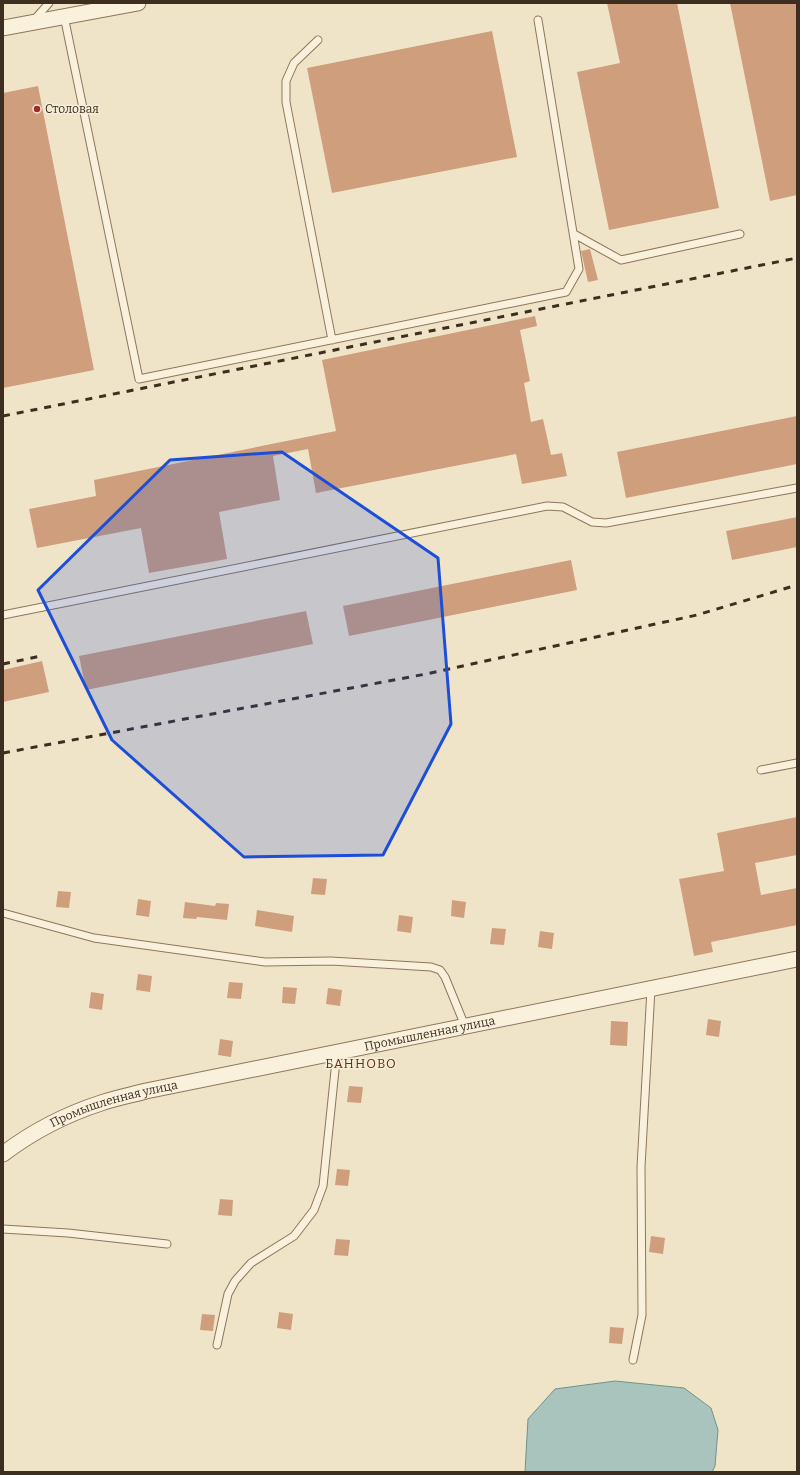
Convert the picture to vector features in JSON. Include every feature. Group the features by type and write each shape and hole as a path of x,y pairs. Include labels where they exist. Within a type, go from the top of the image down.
{"street":[{"path":"3,28 138,3"},
{"name":"Промышленная улица","path":"3,1154 18,1143 59,1120 100,1103 146,1091 337,1051 797,959"}],"lane":[{"path":"32,22 49,3"},
{"path":"64,16 140,379 566,292 579,269 538,20"},
{"path":"318,40 294,63 286,81 286,102 332,340"},
{"path":"574,234 621,260 740,234"},
{"path":"3,614 547,506 563,507 592,522 606,523 797,488"},
{"path":"761,770 797,763"},
{"path":"3,913 94,938 265,962 331,961 431,967 440,970 445,977 465,1026"},
{"path":"633,1360 642,1315 641,1167 650,989"},
{"path":"217,1345 228,1294 235,1281 251,1263 294,1236 314,1210 323,1186 337,1051"},
{"path":"3,1229 68,1233 167,1244"}],"highlighted area":[{"path":"282,452 438,558 451,724 383,855 244,857 112,740 38,590 170,460"}],"water":[{"path":"615,1381 684,1388 711,1408 718,1430 715,1466 712,1472 525,1472 528,1419 555,1389"}],"building":[{"path":"607,3 677,3 719,208 609,230 577,72 620,63"},
{"path":"730,3 797,3 797,195 770,201"},
{"path":"492,31 517,157 332,193 307,68"},
{"path":"38,86 94,370 3,388 3,93"},
{"path":"590,249 598,280 588,282 581,251"},
{"path":"535,316 537,326 520,330 530,381 524,383 531,422 543,419 551,455 562,453 567,476 522,484 516,454 316,493 308,449 273,456 280,500 219,512 227,559 149,573 141,528 37,548 29,509 96,496 94,480 336,431 322,360"},
{"path":"797,416 797,464 626,498 617,452"},
{"path":"797,517 797,547 732,560 726,531"},
{"path":"571,560 577,590 349,636 343,606"},
{"path":"306,611 313,644 86,690 79,656"},
{"path":"42,661 49,692 3,702 3,670"},
{"path":"797,817 797,855 755,863 761,895 797,888 797,925 711,942 713,952 694,956 679,879 724,871 717,833"},
{"path":"313,878 327,879 325,895 311,894"},
{"path":"58,891 71,892 69,908 56,907"},
{"path":"138,899 151,901 149,917 136,915"},
{"path":"452,900 466,902 464,918 451,916"},
{"path":"185,902 215,906 216,903 229,904 227,920 197,917 196,919 183,918"},
{"path":"257,910 294,916 292,932 255,926"},
{"path":"399,915 413,917 411,933 397,931"},
{"path":"492,928 506,929 504,945 490,944"},
{"path":"540,931 554,933 552,949 538,947"},
{"path":"138,974 152,976 150,992 136,990"},
{"path":"229,982 243,983 241,999 227,998"},
{"path":"283,987 297,988 295,1004 282,1003"},
{"path":"328,988 342,990 340,1006 326,1004"},
{"path":"91,992 104,994 102,1010 89,1008"},
{"path":"708,1019 721,1021 719,1037 706,1035"},
{"path":"611,1021 628,1022 627,1046 610,1045"},
{"path":"220,1039 233,1041 231,1057 218,1055"},
{"path":"349,1086 363,1087 361,1103 347,1102"},
{"path":"337,1169 350,1170 348,1186 335,1185"},
{"path":"220,1199 233,1200 232,1216 218,1215"},
{"path":"651,1236 665,1238 663,1254 649,1252"},
{"path":"336,1239 350,1240 348,1256 334,1255"},
{"path":"279,1312 293,1314 291,1330 277,1328"},
{"path":"202,1314 215,1315 213,1331 200,1330"},
{"path":"610,1327 624,1328 622,1344 609,1343"}],"railway":[{"path":"3,416 797,258"},
{"path":"3,753 426,674 697,615 797,585"},
{"path":"3,664 41,656"}],"place":[{"name":"Столовая","path":"37,109"}],"district":[{"name":"БАННОВО","path":"361,1063"}]}
